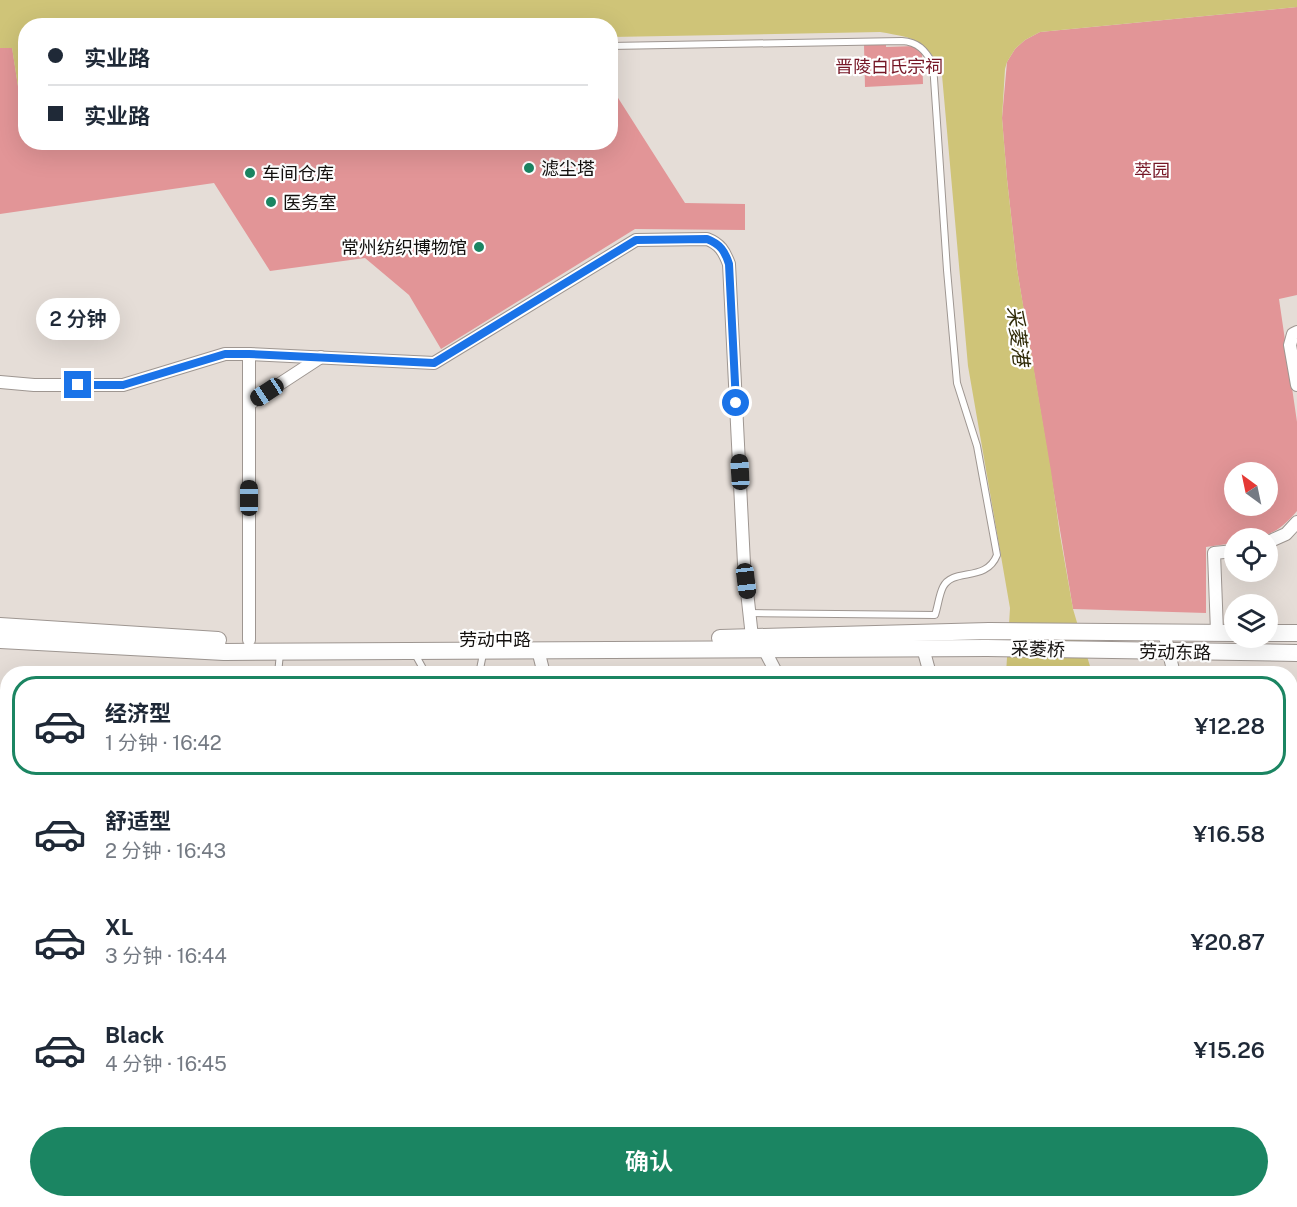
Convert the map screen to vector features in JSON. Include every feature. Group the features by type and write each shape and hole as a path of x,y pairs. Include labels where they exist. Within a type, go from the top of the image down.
{"main road":[{"name":"劳动中路","path":"0,626 249,640 758,643 987,648"},
{"name":"劳动中路","path":"0,640 224,651 538,650 758,643 989,631"},
{"name":"采菱桥","path":"989,631 1090,631"},
{"name":"劳动东路","path":"1090,631 1224,633"},
{"path":"1278,633 1297,633"},
{"name":"采菱桥","path":"987,648 1089,651"},
{"name":"劳动东路","path":"1089,651 1297,653"}],"street":[{"path":"0,382 34,385 123,385 225,354 434,363 636,240 707,239 717,243 729,264 744,564 750,613 758,643 772,666"},
{"path":"1297,332 1293,334 1290,345 1297,385"},
{"path":"249,354 249,640"},
{"path":"249,404 321,357"},
{"path":"1278,538 1286,534 1297,522"},
{"path":"1217,633 1214,553 1224,552"},
{"path":"1164,632 1172,666"},
{"path":"923,648 928,666"},
{"path":"538,650 542,666"}],"lane":[{"path":"618,46 902,41 913,42 926,51 933,64 957,383 977,446 997,555 993,564 983,571 950,579 943,587 935,615 750,613"},
{"path":"481,666 484,650"},
{"path":"279,666 280,651"},
{"path":"414,651 422,666"}],"green space":[{"name":"萃园","path":"1297,7 1297,295 1279,299 1297,422 1297,511 1278,529 1224,528 1224,544 1206,547 1206,613 1073,609 1017,269 1007,179 1002,118 1007,62 1015,49 1025,40 1040,32"},
{"name":"晋陵白氏宗祠","path":"886,44 886,47 915,46 922,53 923,84 865,87 864,45"},
{"path":"12,47 18,86 18,150 618,150 618,98 685,203 745,204 745,230 635,229 441,349 409,295 365,258 270,271 214,183 0,214 0,48"}],"water":[{"name":"采菱港","path":"0,0 1297,0 1297,7 1040,32 1025,40 1015,49 1007,62 1002,118 1017,269 1073,609 1090,666 1006,666 1010,608 968,366 942,75 937,63 926,48 912,39 880,32 618,37 618,18 18,18 18,86 12,48 0,48"}],"place":[{"name":"滤尘塔","path":"529,168"},
{"name":"车间仓库","path":"250,173"},
{"name":"医务室","path":"271,202"},
{"name":"常州纺织博物馆","path":"479,247"}],"route":[{"path":"78,385 123,385 225,354 434,363 636,240 707,239 717,243 729,264 736,403"}]}
